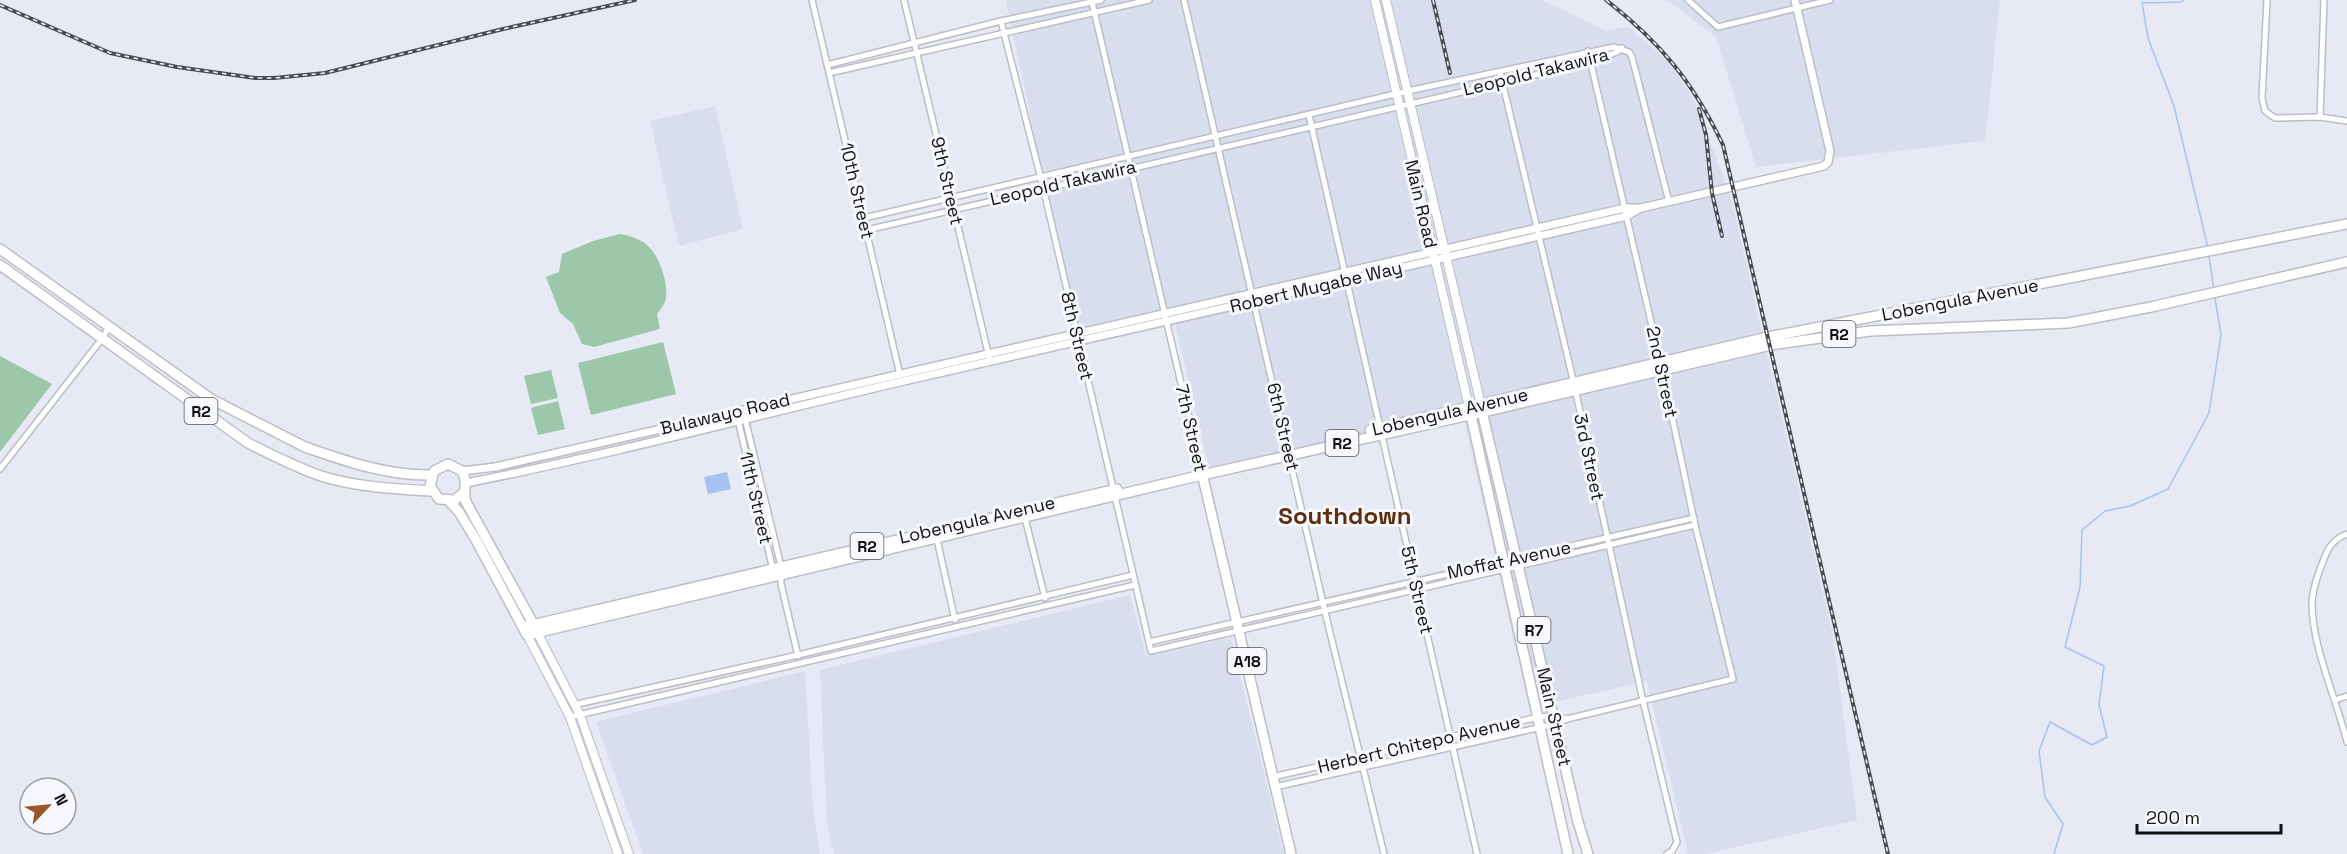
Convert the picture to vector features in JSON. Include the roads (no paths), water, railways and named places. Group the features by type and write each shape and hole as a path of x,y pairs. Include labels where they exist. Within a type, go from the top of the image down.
{"highway":[{"name":"Lobengula Avenue","path":"525,631 778,574 1024,513 1574,387 1768,337 2347,224"},
{"name":"R2","path":"0,249 211,399 305,447 367,467 400,474 431,475 438,467 448,464 462,471"},
{"name":"Lobengula Avenue","path":"1662,366 1833,335 1922,328 2068,323 2107,317 2226,291 2347,262"},
{"name":"R2","path":"0,265 101,340 248,443 323,477 369,487 431,491 439,499 449,501 459,512 476,540 525,631"},
{"name":"Main Street","path":"1482,408 1578,822 1588,854"},
{"name":"Main Street","path":"1469,411 1568,854"},
{"path":"1482,470 1496,467"},
{"path":"449,501 463,493 466,483 462,471"},
{"name":"7th Street","path":"1201,472 1291,854"},
{"path":"431,475 431,491"},
{"path":"463,493 535,628"},
{"path":"1492,512 1506,509"},
{"path":"1515,616 1530,614"},
{"path":"1527,668 1543,664"},
{"path":"1552,776 1567,772"},
{"path":"1563,825 1578,822"}],"main road":[{"name":"Main Road","path":"1375,0 1469,411"},
{"name":"Main Road","path":"1386,0 1482,408"},
{"path":"1378,13 1389,12"},
{"path":"535,628 576,705 629,854"},
{"path":"525,631 570,717 618,854"}],"street":[{"name":"10th Street","path":"812,0 901,377"},
{"name":"9th Street","path":"904,0 988,357"},
{"path":"827,65 1002,21 1101,0"},
{"path":"829,73 1149,0"},
{"name":"6th Street","path":"1184,0 1325,612 1384,854"},
{"path":"1688,0 1718,27 1830,0"},
{"name":"Robert Mugabe Way","path":"1077,337 1167,322 1344,276 1434,256 1538,237 1641,208 1824,166 1828,162 1830,151 1795,0"},
{"path":"2267,0 2262,98 2265,111 2275,118 2320,117 2347,121"},
{"path":"2320,117 2324,0"},
{"name":"7th Street","path":"1092,2 1201,472"},
{"name":"8th Street","path":"1002,21 1041,177 1151,651"},
{"path":"1622,48 1629,51 1632,57 1669,202"},
{"name":"Leopold Takawira","path":"864,218 1408,91 1588,51 1622,48"},
{"name":"Leopold Takawira","path":"867,230 1310,125 1591,62 1622,48"},
{"name":"2nd Street","path":"1588,51 1662,366 1695,525 1733,679 1720,683"},
{"name":"3rd Street","path":"1500,72 1677,842 1672,851 1667,854"},
{"name":"5th Street","path":"1309,115 1477,854"},
{"name":"Robert Mugabe Way","path":"1446,254 1536,229 1626,212"},
{"name":"Robert Mugabe Way","path":"988,357 1165,314 1253,298"},
{"path":"0,470 109,327"},
{"name":"Bulawayo Road","path":"462,471 495,467 988,357"},
{"name":"Bulawayo Road","path":"466,483 741,420 901,377"},
{"name":"11th Street","path":"739,411 800,664"},
{"path":"495,467 498,476"},
{"path":"1024,513 1047,605"},
{"name":"Moffat Avenue","path":"1149,642 1325,612 1417,591 1503,565 1694,518"},
{"name":"Moffat Avenue","path":"1151,651 1323,602 1415,581 1608,547 1695,525"},
{"path":"936,534 957,627"},
{"path":"2347,534 2337,539 2327,549 2314,589 2312,603 2316,631 2347,742"},
{"path":"565,707 872,638 1133,575"},
{"path":"570,717 1135,585"},
{"path":"1001,608 1002,616"},
{"path":"872,638 874,646"},
{"name":"Herbert Chitepo Avenue","path":"1272,777 1449,737 1567,719 1720,683"},
{"path":"636,691 639,701"},
{"path":"2335,700 2347,696"},
{"name":"Herbert Chitepo Avenue","path":"1275,787 1452,747 1540,722 1555,720"}],"water":[{"path":"727,472 731,489 708,494 704,477"}],"waterway":[{"path":"2184,0 2142,3 2148,38 2174,106 2208,248"},
{"path":"2209,256 2214,290"},
{"path":"2054,854 2063,824 2045,797 2039,751 2050,722 2092,745 2107,737 2099,705 2104,666 2065,647 2080,587 2082,530 2105,511 2130,506 2168,489 2209,413 2221,335 2215,298"}],"railway":[{"path":"0,5 110,53 177,67 255,78 274,78 325,73 503,29 635,0"},
{"path":"1433,0 1450,73"},
{"path":"1606,0 1643,32 1674,65 1700,102 1723,145 1888,854"},
{"path":"1699,109 1706,135 1712,193 1722,236"}],"district":[{"name":"Southdown","path":"1345,516"}]}
